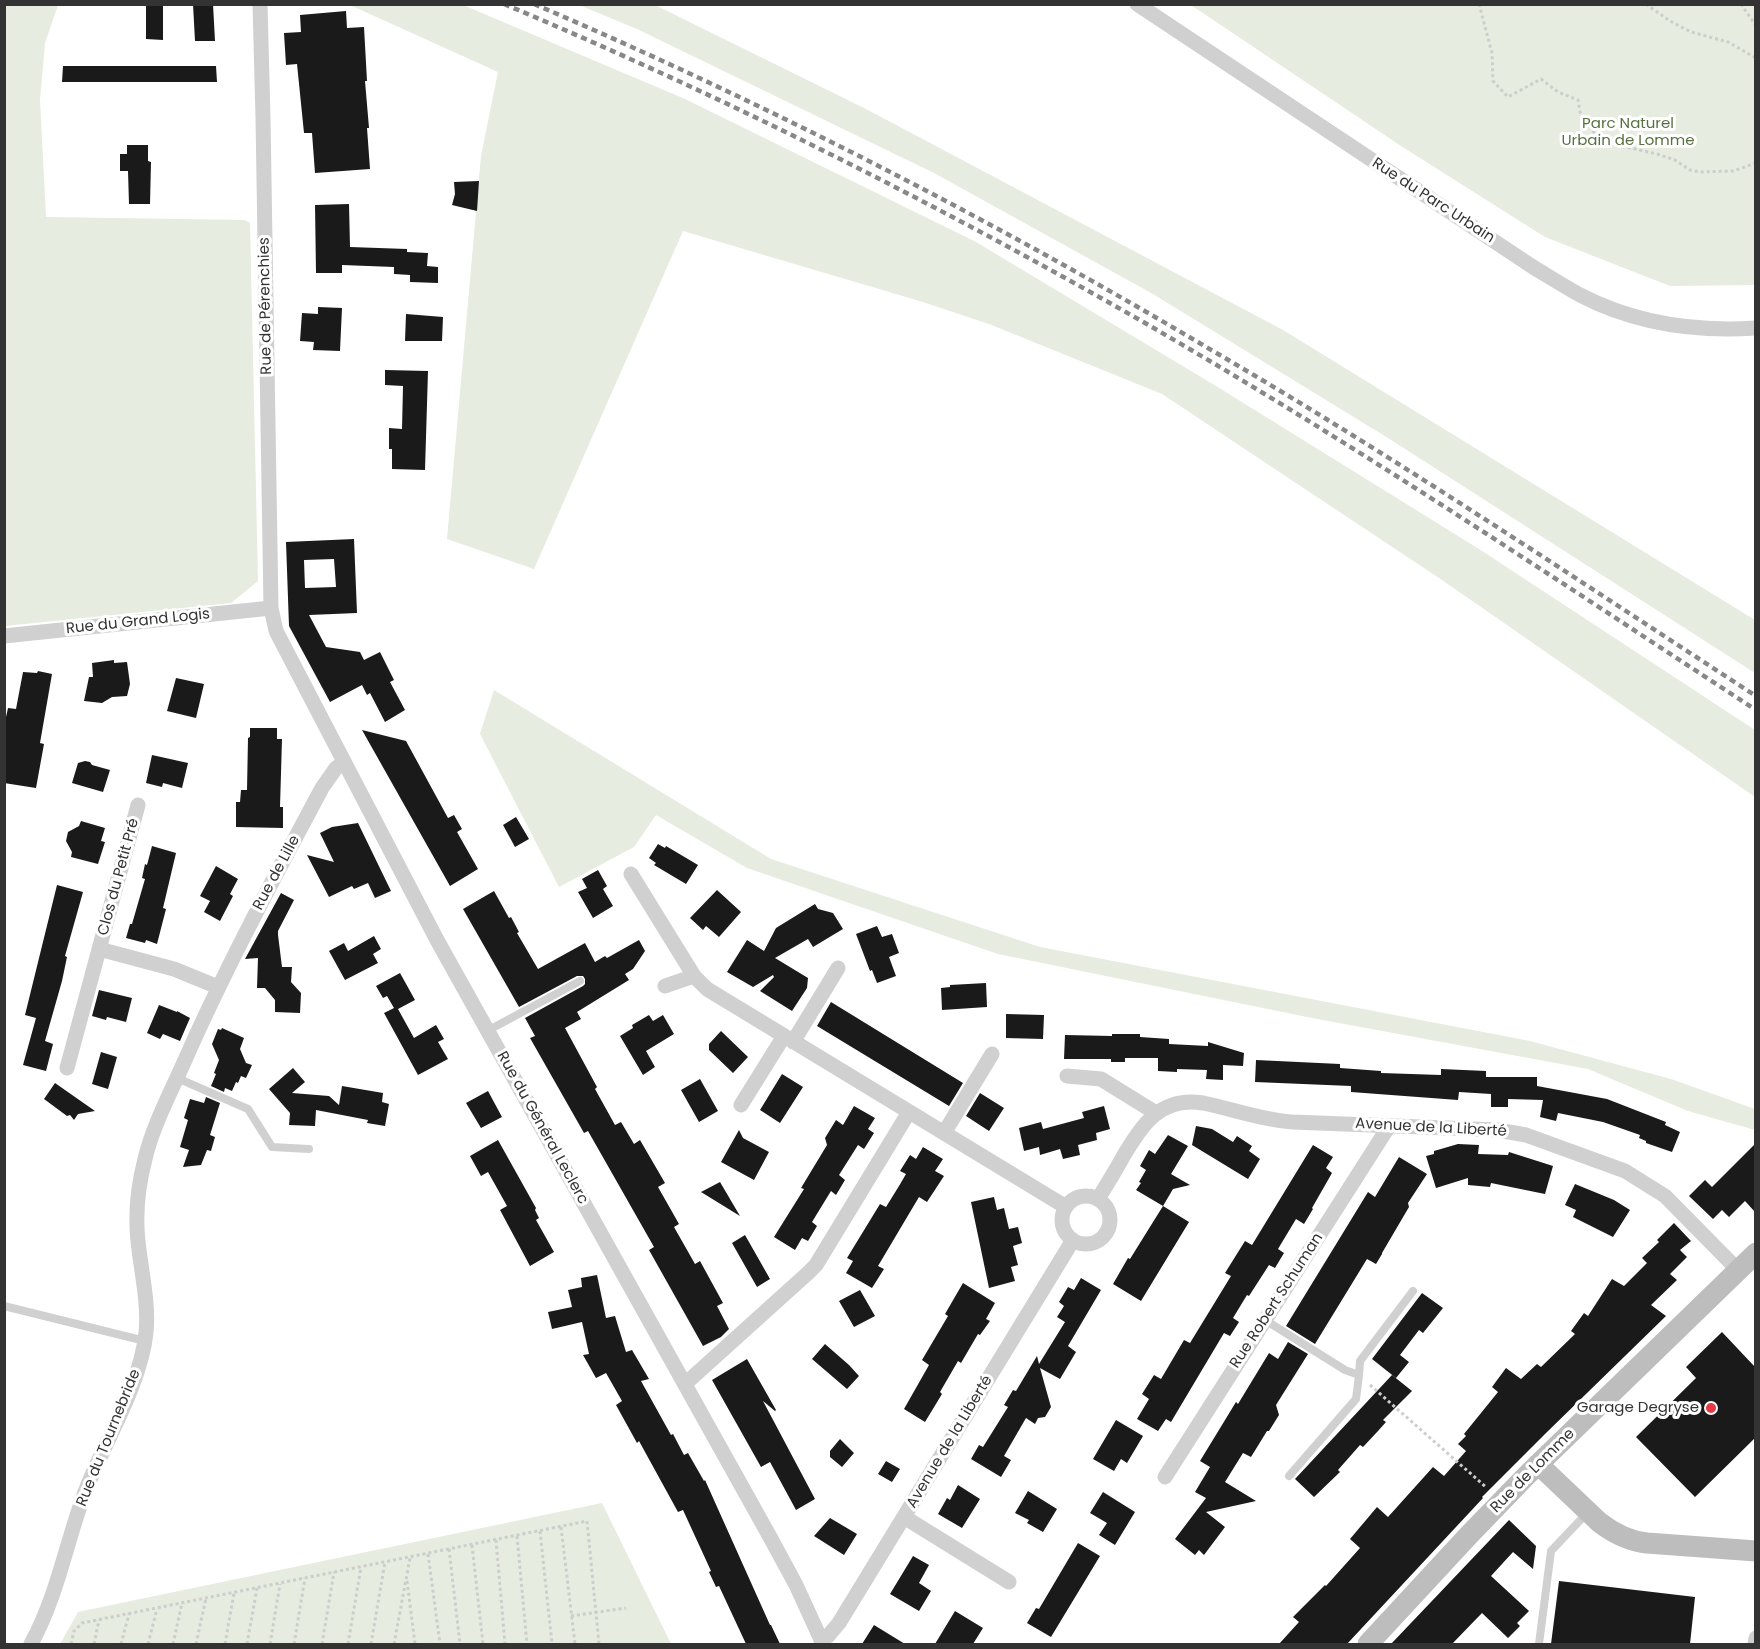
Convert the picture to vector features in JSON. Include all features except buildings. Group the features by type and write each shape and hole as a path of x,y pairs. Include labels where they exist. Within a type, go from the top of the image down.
{"main road":[{"name":"Rue de Lomme","path":"1368,1644 1538,1464 1755,1253"},
{"path":"1538,1464 1609,1529 1636,1542 1755,1551"}],"street":[{"name":"Rue de Pérenchies","path":"260,4 271,608"},
{"name":"Rue du Parc Urbain","path":"1137,4 1533,267 1582,296 1630,315 1666,323 1712,330 1755,328"},
{"name":"Rue du Grand Logis","path":"4,636 271,608"},
{"name":"Rue du Général Leclerc","path":"271,608 273,622 282,643 437,940 796,1585 822,1643"},
{"name":"Rue de Lille","path":"218,987 321,788 336,768 343,763"},
{"name":"Clos du Petit Pré","path":"67,1068 138,805"},
{"path":"631,874 694,976 707,989 1066,1207"},
{"name":"Clos du Petit Pré","path":"99,950 174,969 218,987"},
{"path":"741,1105 838,968"},
{"path":"665,986 694,976"},
{"name":"Rue du Tournebride","path":"31,1644 47,1608 88,1484 134,1379 145,1341 146,1308 137,1219 145,1156 218,987"},
{"path":"944,1133 992,1054"},
{"path":"1067,1076 1101,1079 1156,1113"},
{"name":"Avenue de la Liberté","path":"1098,1199 1146,1122 1170,1105 1201,1103 1276,1121 1513,1132 1625,1172 1665,1196 1738,1270"},
{"path":"685,1384 816,1265 909,1112"},
{"name":"Rue Robert Schuman","path":"1165,1477 1389,1126"},
{"path":"1084,1196 1098,1199 1108,1209 1110,1215 1105,1235 1093,1243 1086,1244 1073,1240 1063,1225 1063,1213 1066,1207 1071,1201 1084,1196"},
{"name":"Avenue de la Liberté","path":"822,1643 838,1623 1073,1240"},
{"path":"904,1517 1009,1582"},
{"path":"1755,1638 1755,1644"}],"lane":[{"path":"487,1031 580,981"},
{"path":"177,1078 248,1109 272,1147 309,1149"},
{"path":"1288,1476 1356,1399 1360,1361 1413,1291"},
{"path":"4,1306 145,1341"},
{"path":"1265,1320 1345,1370 1359,1375"},
{"path":"1539,1644 1551,1551 1588,1512"}],"path":[{"path":"1479,4 1492,53 1493,81 1508,97 1541,79 1558,92 1578,100 1580,112 1602,144 1657,154 1675,160 1690,170 1700,172 1733,171 1755,163"},
{"path":"1646,4 1684,28 1728,42 1755,58"},
{"path":"1741,4 1755,26"},
{"path":"1359,1375 1502,1501"},
{"path":"71,1644 74,1631 82,1623 587,1521 599,1644"},
{"path":"561,1527 574,1644"},
{"path":"540,1531 552,1644"},
{"path":"517,1535 527,1644"},
{"path":"496,1540 505,1644"},
{"path":"472,1544 483,1644"},
{"path":"449,1549 460,1644"},
{"path":"428,1553 440,1644"},
{"path":"394,1644 410,1557"},
{"path":"371,1644 384,1562"},
{"path":"348,1644 361,1567"},
{"path":"322,1644 334,1572"},
{"path":"406,1576 415,1644"},
{"path":"294,1644 305,1578"},
{"path":"270,1644 280,1583"},
{"path":"248,1644 257,1588"},
{"path":"225,1644 234,1592"},
{"path":"196,1644 206,1598"},
{"path":"173,1644 182,1603"},
{"path":"571,1616 626,1608"},
{"path":"148,1644 157,1609"},
{"path":"122,1644 129,1614"},
{"path":"94,1644 100,1620"}],"green space":[{"path":"5,4 58,5 45,43 40,100 46,217 245,220 250,223 258,581 231,603 5,626"},
{"path":"350,5 463,5 685,99 976,242 1216,386 1479,549 1755,730 1755,797 1442,580 1162,394 989,324 923,302 683,231 534,569 447,539 481,156 498,72"},
{"path":"579,5 655,5 866,109 1283,330 1755,620 1755,673 1388,438 1153,294 934,173 637,29"},
{"name":"Parc Naturel Urbain de Lomme","path":"1191,5 1755,5 1755,285 1670,286 1545,237 1401,146"},
{"path":"494,690 771,859 1040,947 1530,1041 1671,1079 1755,1109 1755,1130 1688,1111 1588,1069 1312,1018 998,954 747,868 656,815 634,847 559,887 480,734"},
{"path":"602,1503 671,1644 60,1644 78,1612"}],"railway":[{"path":"504,4 656,71 807,142 955,218 1101,298 1185,346 1350,447 1756,710"},
{"path":"534,4 794,123 964,210 1131,303 1282,392 1419,477 1756,696"}],"place":[{"name":"Garage Degryse","path":"1711,1408"}]}
